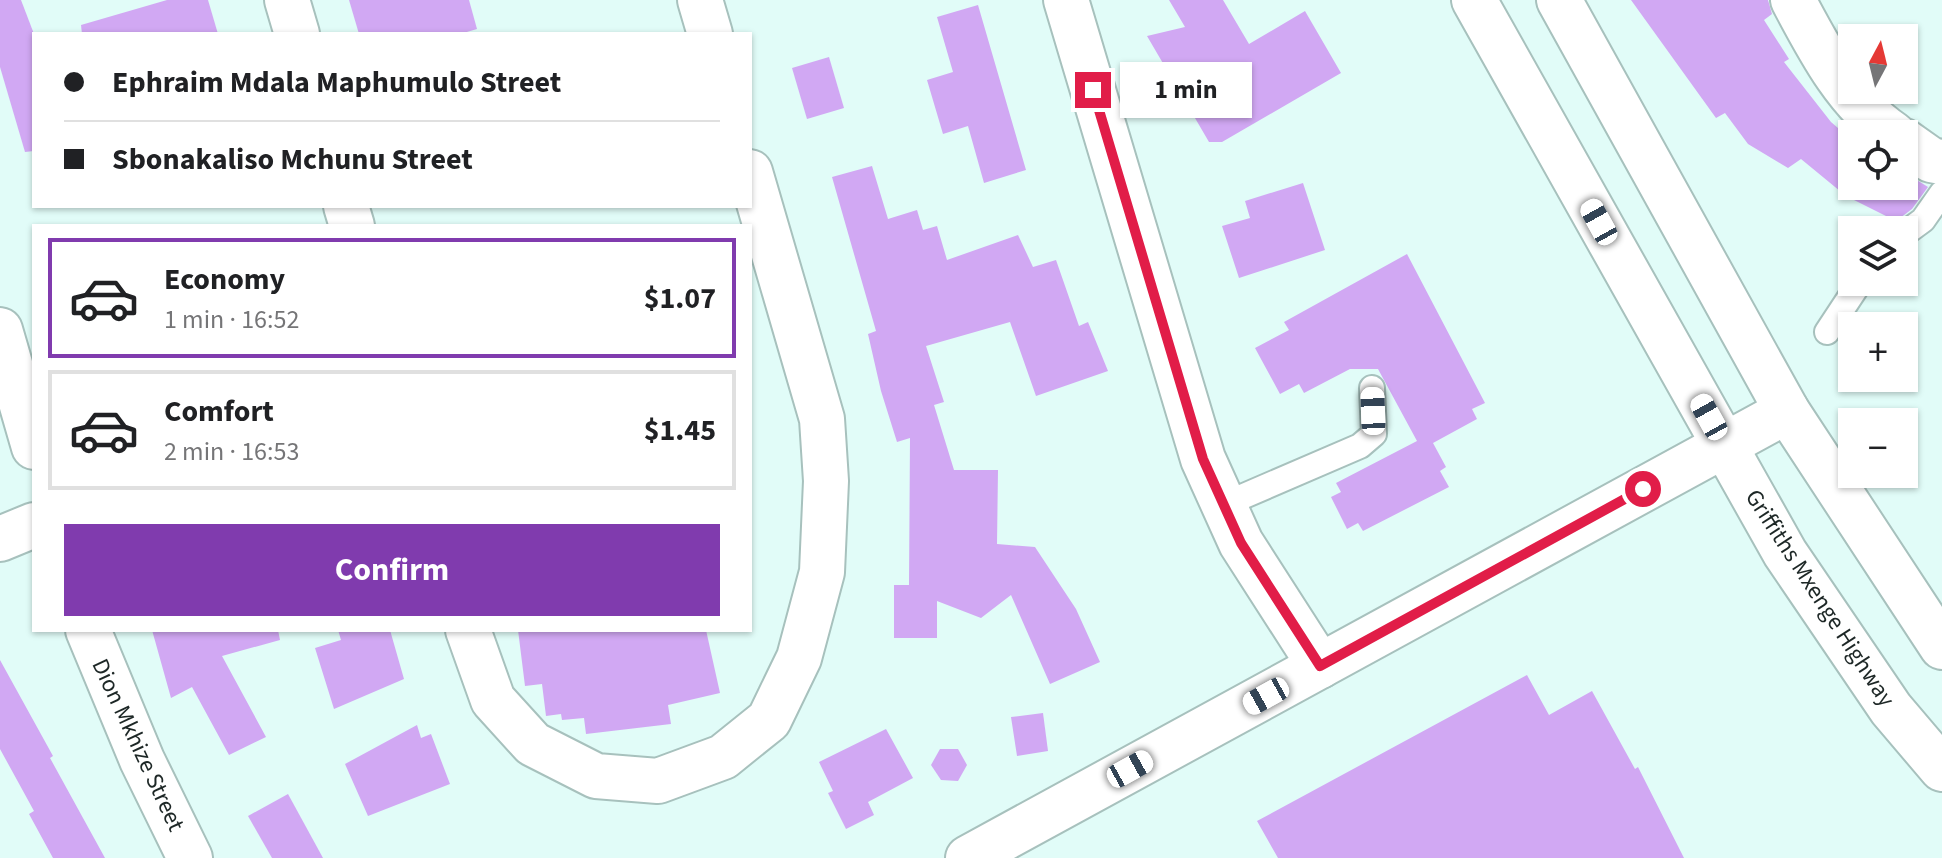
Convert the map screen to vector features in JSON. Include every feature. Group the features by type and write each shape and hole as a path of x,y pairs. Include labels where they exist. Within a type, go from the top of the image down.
{"street":[{"path":"287,0 296,32"},
{"path":"700,0 709,32"},
{"path":"1066,0 1203,459 1241,543 1320,666"},
{"name":"Griffiths Mxenge Highway","path":"1474,0 1785,553 1891,709 1942,769"},
{"path":"1559,0 1787,411 1942,647"},
{"path":"1793,0 1829,66 1874,120"},
{"path":"1918,151 1931,160 1942,162"},
{"path":"469,632 493,700 533,744 596,776 658,781 723,757 769,720 799,658 822,572 826,481 822,419 752,179"},
{"path":"0,330 32,440"},
{"path":"968,858 1787,411"},
{"path":"0,539 32,526"},
{"name":"Dion Mkhize Street","path":"89,632 142,760 190,858"}],"lane":[{"path":"1918,224 1942,193"},
{"path":"1827,332 1851,296"},
{"path":"1223,505 1360,446 1374,434 1372,388"}],"building":[{"path":"0,0 21,0 33,32 32,151 25,152 0,67"},
{"path":"167,0 208,0 217,32 82,32 81,25"},
{"path":"349,0 469,0 477,29 467,32 358,32"},
{"path":"1169,0 1223,0 1249,44 1305,11 1341,73 1222,142 1209,142 1147,36 1185,27"},
{"path":"1631,0 1768,0 1772,14 1764,20 1789,59 1784,62 1838,128 1838,189 1801,159 1788,168 1748,144 1725,113 1716,118"},
{"path":"978,5 1026,170 984,183 968,126 943,134 927,80 953,72 937,17"},
{"path":"829,57 844,108 807,119 792,68"},
{"path":"872,166 888,219 917,210 923,230 937,226 947,260 1018,235 1033,267 1056,260 1079,326 1088,322 1108,371 1036,396 1010,322 926,346 944,402 934,405 954,470 998,470 997,544 1035,547 1076,609 1100,662 1050,684 1011,595 981,618 937,601 937,638 894,638 894,585 909,585 910,438 897,442 881,391 868,334 876,331 832,177"},
{"path":"1918,181 1928,187 1912,209 1903,216 1886,216 1854,200 1918,200"},
{"path":"1303,183 1325,250 1239,278 1222,226 1250,218 1245,201"},
{"path":"1407,254 1485,403 1472,409 1477,419 1433,443 1446,467 1440,471 1449,487 1363,531 1358,523 1347,529 1331,497 1341,492 1336,483 1417,441 1378,369 1350,369 1304,393 1299,384 1280,394 1255,348 1289,330 1284,322"},
{"path":"153,632 278,632 280,640 222,656 266,737 229,755 192,687 171,698"},
{"path":"339,632 391,632 404,679 334,709 315,648 341,640"},
{"path":"518,632 706,632 720,693 668,705 671,724 586,734 584,718 562,720 561,714 546,716 542,684 525,686"},
{"path":"0,660 105,858 53,858 29,814 34,811 0,749"},
{"path":"1527,675 1549,715 1592,691 1635,769 1638,767 1684,858 1278,858 1257,821"},
{"path":"1043,713 1048,751 1017,756 1011,717"},
{"path":"417,725 421,738 431,734 450,784 368,816 345,764"},
{"path":"886,729 913,778 868,802 874,815 846,829 828,793 833,791 819,762"},
{"path":"940,749 958,749 967,765 958,781 941,780 931,765"},
{"path":"288,794 323,858 272,858 248,816"}],"route":[{"path":"1093,90 1203,459 1241,543 1320,666 1643,489"}]}
